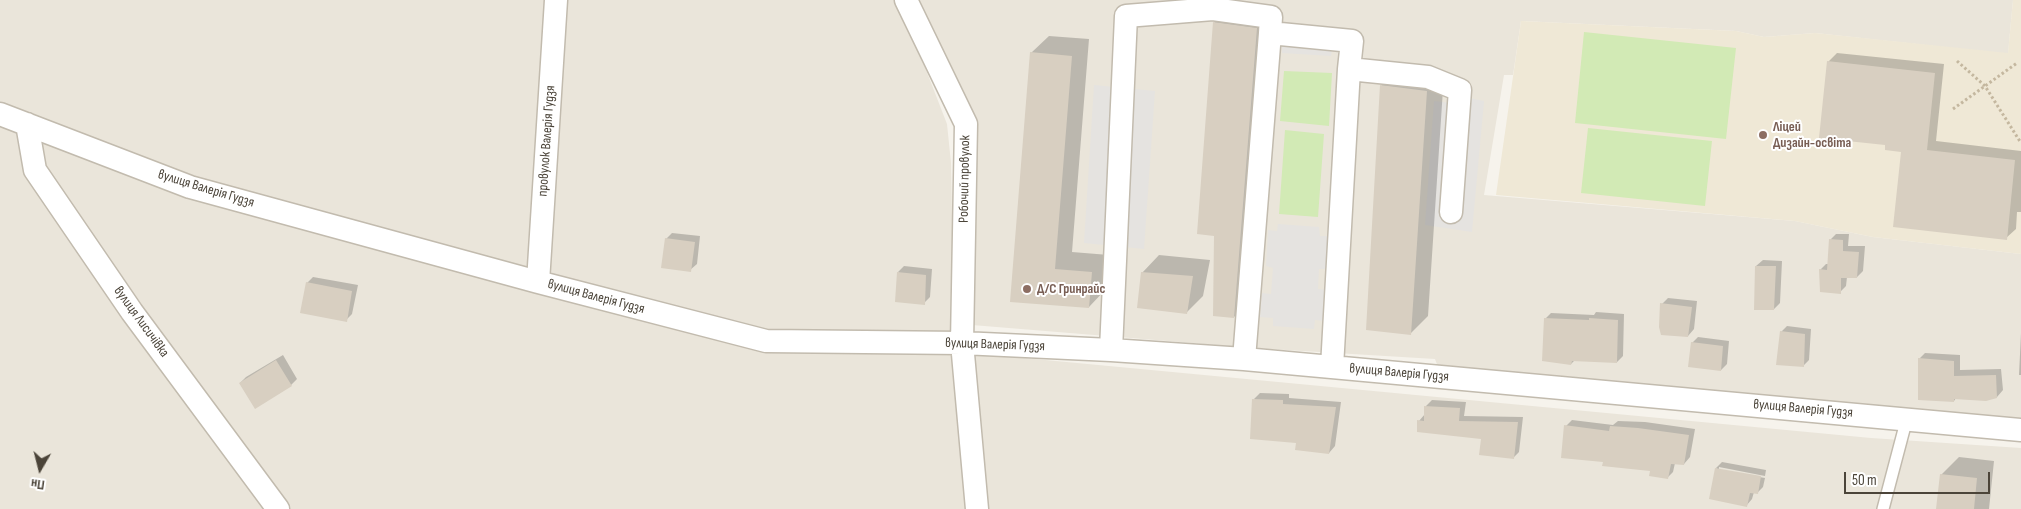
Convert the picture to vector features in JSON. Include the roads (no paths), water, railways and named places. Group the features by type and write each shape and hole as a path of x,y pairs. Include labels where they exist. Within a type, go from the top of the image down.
{"street":[{"name":"провулок Валерія Гудзя","path":"538,282 556,0"},
{"name":"Робочий провулок","path":"906,0 966,124 962,343 977,509"},
{"path":"1111,350 1126,16 1213,9 1271,17 1244,359"},
{"path":"1270,33 1352,41 1332,367"},
{"path":"1349,69 1428,77 1460,90 1451,212"},
{"name":"вулиця Валерія Гудзя","path":"0,114 190,187 766,342 962,343 1244,359 1907,418 2021,430"},
{"name":"вулиця Лисичівка","path":"27,124 35,170 132,312 278,509"}],"lane":[{"path":"1883,509 1907,418"}],"place":[{"name":"Ліцей Дизайн-освіта","path":"1763,135"},
{"name":"Д/С Гринрайс","path":"1027,289"}]}
